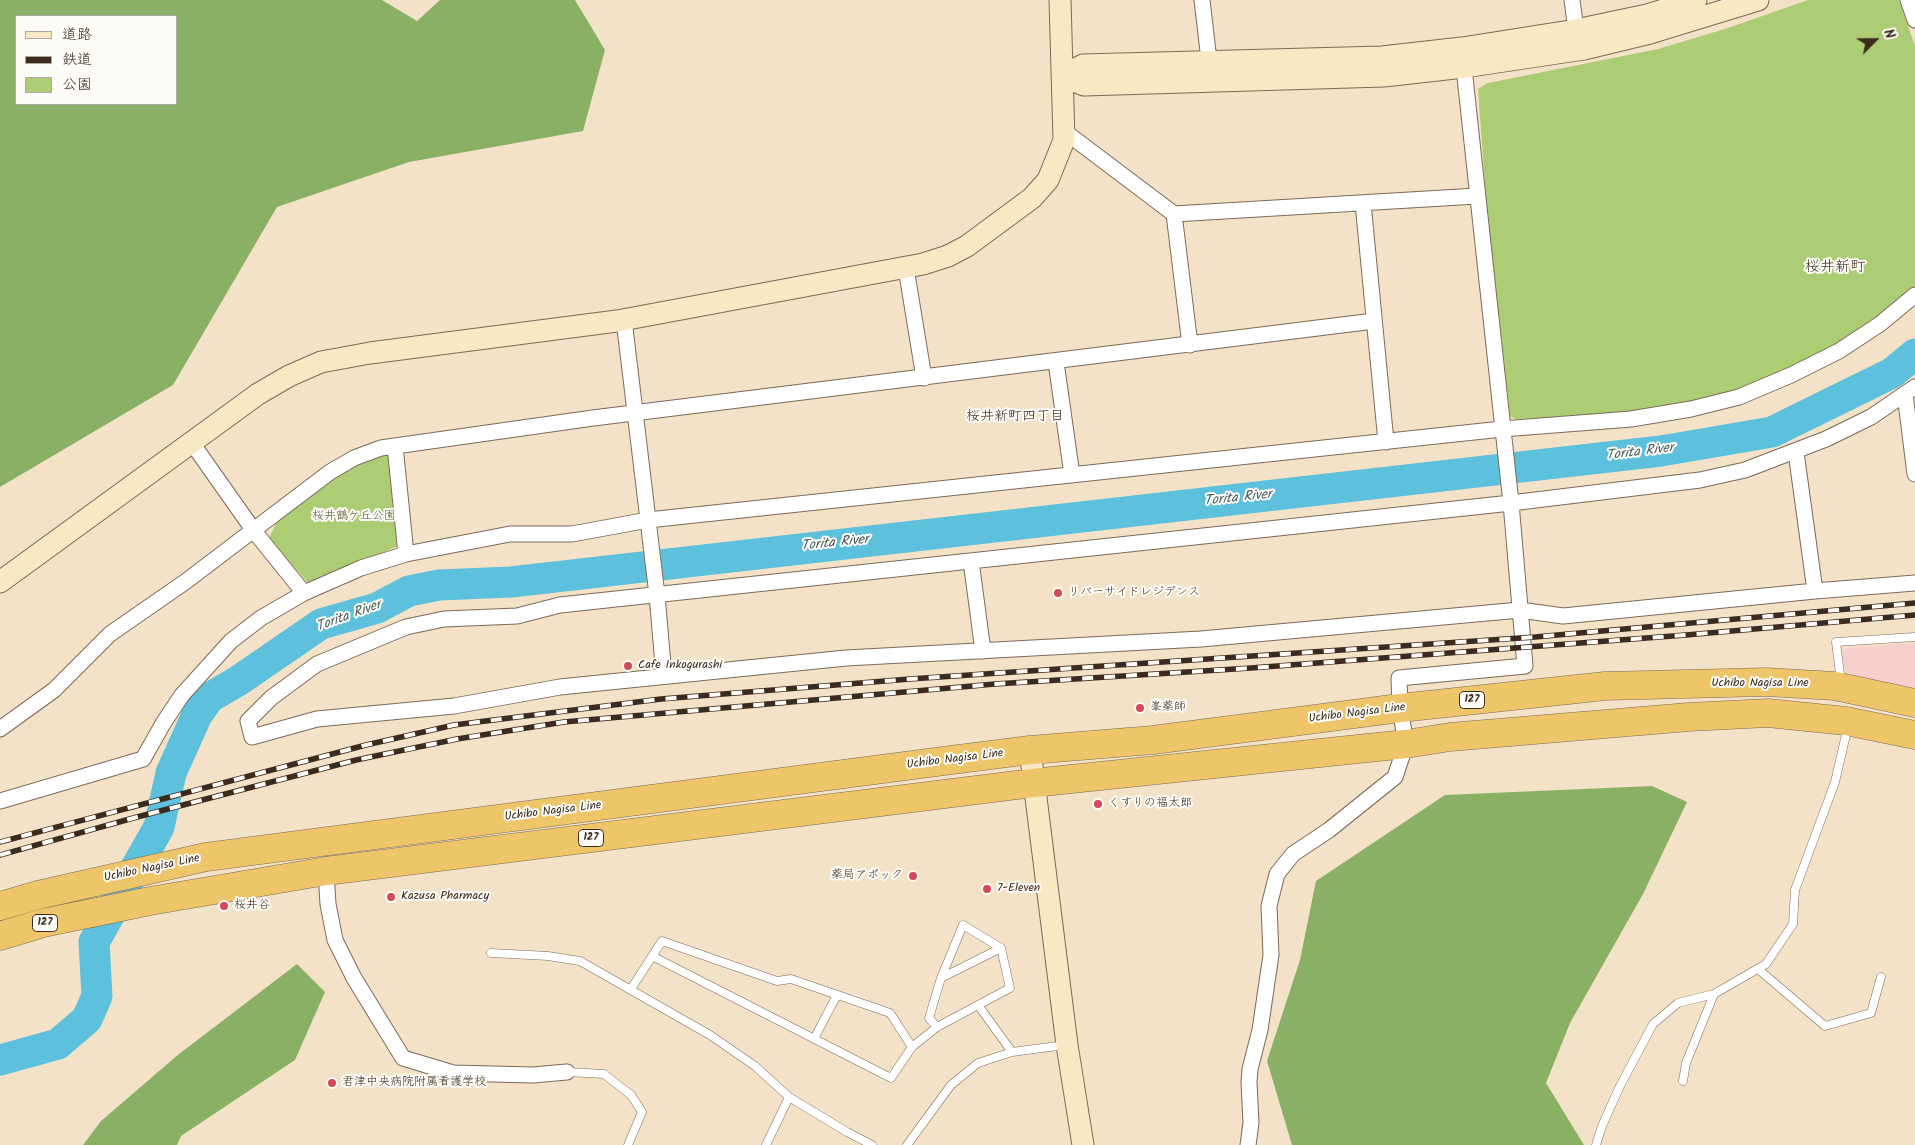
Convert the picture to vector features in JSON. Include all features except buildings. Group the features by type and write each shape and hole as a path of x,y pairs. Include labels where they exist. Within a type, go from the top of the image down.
{"highway":[{"name":"Uchibo Nagisa Line","path":"0,906 38,895 216,856 1030,750 1153,740 1400,708 1605,686 1766,682 1842,687 1915,703"},
{"name":"127","path":"0,936 44,923 150,901 326,871 1033,783 1406,744 1450,737 1768,713 1849,722 1915,735"}],"street":[{"path":"0,582 258,394 288,376 321,362 370,352 624,320 906,268 948,256 967,246 1032,198 1048,180 1064,140 1060,0"},
{"path":"1202,0 1209,60"},
{"path":"1572,0 1576,30"},
{"path":"1062,76 1084,85 1384,76 1647,15 1696,0"},
{"path":"1062,76 1083,65 1209,60 1463,57 1584,49 1650,33 1758,0"},
{"path":"1908,0 1915,20"},
{"path":"1248,1145 1251,1123 1250,1069 1260,1030 1271,956 1269,906 1277,874 1293,854 1329,830 1395,777 1406,744 1400,708 1399,678 1525,666 1511,502 1463,57"},
{"path":"1064,131 1174,214 1477,196"},
{"path":"1363,203 1386,442"},
{"path":"1174,214 1190,345"},
{"path":"906,268 924,378"},
{"path":"0,801 143,760 182,694 231,641 261,618 304,593 361,568 406,554 510,534 572,534 1072,475 1386,442 1503,436 1691,409 1739,397 1839,352 1880,324 1915,295"},
{"path":"624,320 657,591 664,676"},
{"path":"0,729 54,690 110,634 185,582 330,472 354,458 381,448 635,413 1374,321"},
{"path":"1056,362 1072,475"},
{"path":"1910,390 1871,417 1796,452 1745,470 1700,480 971,561 657,591 560,605 517,616 444,619 406,627 317,664 271,698 248,721 252,737 317,719 454,706 560,687 846,658 1200,639 1520,610 1562,616 1915,583"},
{"path":"1910,390 1915,474"},
{"path":"192,443 254,530 304,593"},
{"path":"395,446 406,554"},
{"path":"1796,452 1815,591"},
{"path":"971,561 983,651"},
{"path":"1030,750 1082,1145"},
{"path":"326,871 328,904 335,940 354,978 403,1058 453,1072 533,1075 567,1072"}],"lane":[{"path":"1842,687 1836,642 1915,636"},
{"path":"1596,1145 1602,1126 1620,1086 1653,1024 1678,1003 1714,994 1766,964 1793,924 1796,890 1836,782 1849,722"},
{"path":"652,956 891,1078 912,1047 937,1027 1010,988 1001,948 963,925 941,978 930,1018 937,1027"},
{"path":"631,989 662,941 777,981 791,979 890,1013 912,1047"},
{"path":"941,978 1001,948"},
{"path":"491,953 580,960 710,1035 755,1066 789,1097 872,1145"},
{"path":"1758,969 1825,1026 1871,1013 1881,978"},
{"path":"1683,1081 1686,1063 1714,994"},
{"path":"814,1038 837,995"},
{"path":"978,1005 1012,1052"},
{"path":"907,1145 951,1084 978,1063 1012,1052 1068,1045"},
{"path":"567,1072 604,1074 632,1095 642,1112 628,1145"},
{"path":"766,1145 789,1097"}],"shaded area":[{"path":"1915,643 1915,688 1848,678 1841,653 1847,648"}],"green space":[{"path":"0,0 382,0 417,21 440,0 575,0 605,50 583,131 409,162 277,207 173,385 0,487"},
{"path":"1808,0 1899,0 1915,46 1915,287 1876,320 1834,349 1737,391 1685,405 1628,415 1515,419 1510,416 1486,199 1478,89 1488,83 1658,49 1728,28"},
{"name":"桜井鶴ケ丘公園","path":"392,454 402,544 310,585 269,538 279,517 354,462"},
{"path":"1652,786 1687,802 1643,894 1570,1023 1546,1083 1584,1145 1292,1145 1267,1061 1300,960 1316,881 1445,795"},
{"path":"297,964 325,992 295,1060 181,1136 177,1145 83,1145 101,1121 179,1054"}],"waterway":[{"name":"Torita River","path":"0,1060 58,1044 87,1019 97,996 94,942 159,827 171,773 197,715 209,698 238,681 321,624 377,608 409,591 439,585 511,582 1661,451 1772,432 1892,373 1915,354"}],"railway":[{"path":"0,842 366,745 454,725 661,699 910,679 1535,637 1915,603"},
{"path":"0,855 356,760 457,739 564,722 995,684 1251,668 1686,635 1915,615"}],"place":[{"name":"リバーサイドレジデンス","path":"1058,593"},
{"name":"Cafe Inkogurashi","path":"628,666"},
{"name":"峯薬師","path":"1140,708"},
{"name":"くすりの福太郎","path":"1098,804"},
{"name":"薬局アポック","path":"913,876"},
{"name":"7-Eleven","path":"987,889"},
{"name":"Kazusa Pharmacy","path":"391,897"},
{"name":"桜井谷","path":"224,906"},
{"name":"君津中央病院附属看護学校","path":"332,1083"}],"district":[{"name":"桜井新町","path":"1835,268"},
{"name":"桜井新町四丁目","path":"1015,418"}]}
